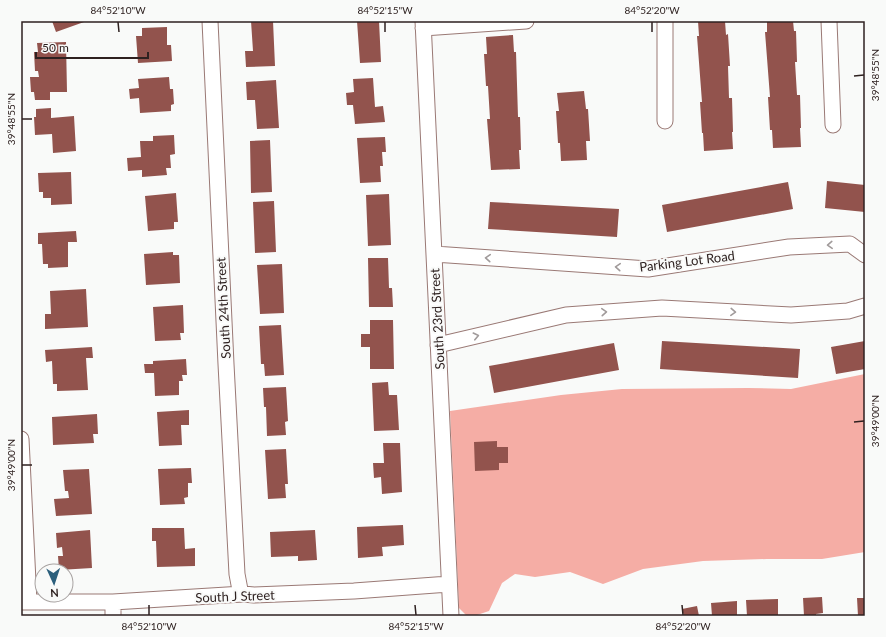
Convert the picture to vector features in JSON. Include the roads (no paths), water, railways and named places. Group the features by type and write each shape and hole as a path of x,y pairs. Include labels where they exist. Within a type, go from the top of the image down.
{"street":[{"name":"South 24th Street","path":"210,21 225,356 237,574 240,590 243,594"},
{"path":"423,24 526,21"},
{"path":"665,21 665,121"},
{"path":"829,21 833,125"},
{"name":"South 23rd Street","path":"423,24 451,616"},
{"name":"Parking Lot Road","path":"434,254 648,269 797,247 850,244 865,255"},
{"path":"438,345 566,315 662,308 791,315 848,311 865,306"},
{"path":"21,439 25,602"},
{"name":"South J Street","path":"25,602 113,609 243,594 254,595 341,592 450,584"}]}
